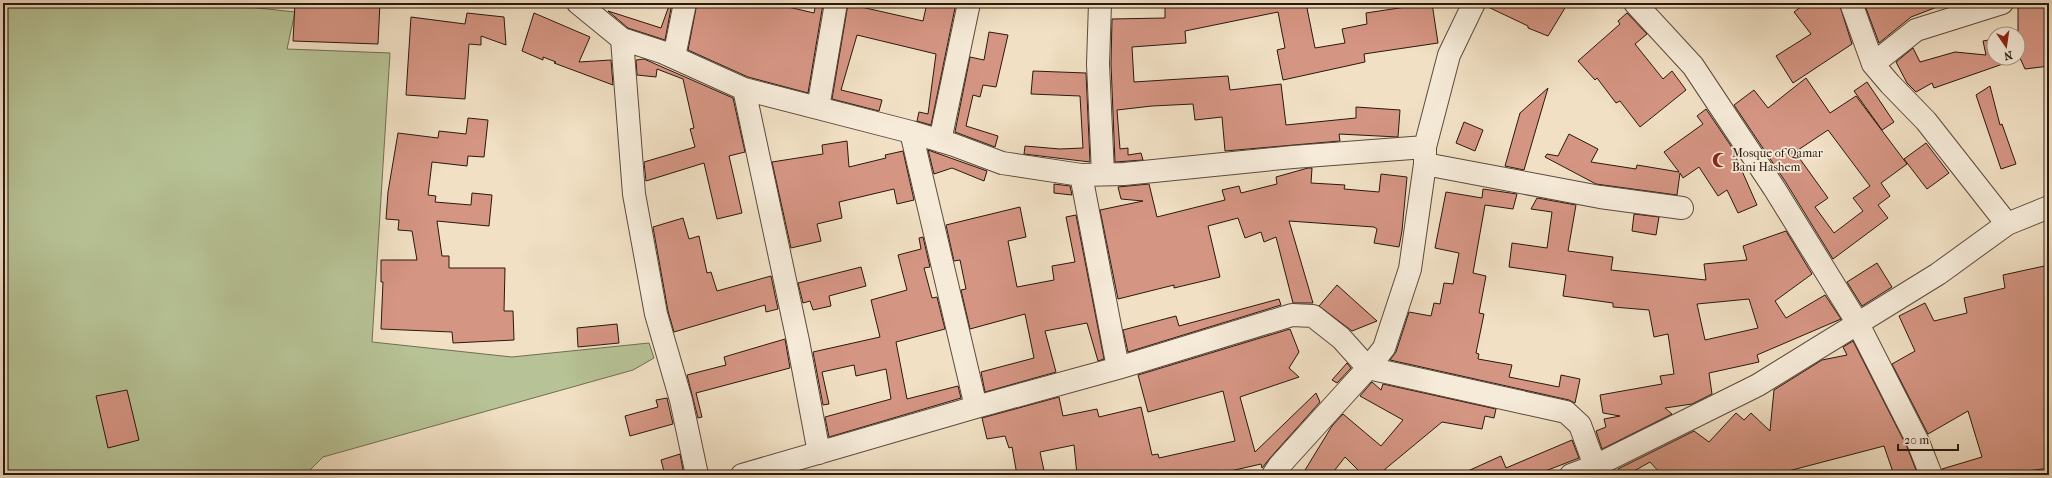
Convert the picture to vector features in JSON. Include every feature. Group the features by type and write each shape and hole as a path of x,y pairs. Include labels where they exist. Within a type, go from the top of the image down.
{"street":[{"path":"578,3 622,39 674,57 744,89 911,132 1002,163 1081,175 1425,155 1600,197 1682,208"},
{"path":"674,57 685,3"},
{"path":"818,108 836,3"},
{"path":"940,141 969,3"},
{"path":"1100,3 1098,64 1103,174"},
{"path":"1273,475 1279,466 1368,368 1384,348 1410,269 1425,155 1449,56 1474,3"},
{"path":"1635,3 1693,66 1774,188 1857,322 1918,442 1931,475"},
{"path":"1851,3 1873,64 1926,121 2007,224"},
{"path":"1873,64 1916,30 2002,3"},
{"path":"622,39 634,194 656,314 681,400 697,475"},
{"path":"744,89 798,341 819,453"},
{"path":"911,132 976,407"},
{"path":"1081,175 1118,368"},
{"path":"1571,475 1598,471 1758,384 1857,322 1938,274 2007,224 2049,207"},
{"path":"742,475 976,407 1118,368 1292,315 1313,316 1341,338 1368,368 1566,412 1580,425 1598,471"}],"green space":[{"path":"3,3 212,3 295,12 287,49 390,53 372,342 512,357 649,343 654,358 633,370 323,457 305,475 3,475"}],"building":[{"path":"295,3 380,3 378,44 293,41"},
{"path":"670,3 672,3 665,40 628,28 608,11 661,28"},
{"path":"697,3 771,3 814,13 816,3 823,4 808,93 748,77 688,50"},
{"path":"927,3 956,3 931,125 917,121 919,112 928,114 936,54 857,35 841,90 882,100 879,111 832,99 848,4 923,21"},
{"path":"1165,3 1306,3 1315,48 1345,43 1342,29 1367,24 1366,13 1432,3 1438,43 1364,54 1365,62 1283,80 1277,50 1285,48 1278,12 1185,31 1186,43 1132,47 1134,82 1228,76 1230,90 1281,84 1286,125 1356,118 1356,107 1400,110 1398,137 1339,134 1340,141 1225,151 1222,117 1195,120 1193,104 1152,106 1117,110 1120,149 1128,148 1128,155 1141,153 1143,160 1115,162 1111,64 1112,19 1165,18"},
{"path":"1486,3 1568,3 1548,36 1528,28 1528,26 1486,6"},
{"path":"1806,3 1839,3 1852,44 1793,83 1776,56 1811,34 1794,12"},
{"path":"1864,3 1945,4 1911,17 1879,43"},
{"path":"2018,3 2049,3 2049,66 2025,69 2024,66 2026,66 2026,26 2018,26"},
{"path":"467,13 504,17 506,45 481,36 481,45 469,44 465,99 406,95 411,17 465,24"},
{"path":"534,13 590,37 579,62 611,60 613,85 554,63 556,62 543,57 543,60 522,51"},
{"path":"1627,13 1647,34 1635,44 1663,79 1672,71 1686,90 1640,127 1620,101 1616,103 1597,78 1595,80 1578,61 1620,24 1618,21"},
{"path":"989,32 1008,35 996,87 983,85 980,97 973,95 966,126 998,136 995,147 955,132 970,57 984,60"},
{"path":"1986,40 1986,55 1983,41"},
{"path":"1913,48 1920,62 1955,52 1986,55 1986,66 1997,66 1934,88 1932,83 1916,92 1907,83 1896,62"},
{"path":"644,59 733,98 745,152 729,156 742,213 717,219 704,163 646,181 644,162 695,147 690,129 694,128 683,79 657,69 656,77 637,75 636,60"},
{"path":"1033,71 1086,73 1090,162 1024,154 1025,146 1060,149 1083,148 1080,96 1031,94"},
{"path":"1806,78 1830,113 1856,96 1907,164 1881,183 1890,196 1878,205 1888,218 1833,259 1785,181 1734,105 1754,90 1768,108","holes":["1828,130 1870,186 1853,198 1863,211 1834,233 1815,207 1828,198 1795,152"]},
{"path":"1867,82 1894,122 1882,130 1854,91"},
{"path":"1990,86 2000,125 2002,124 2016,164 2001,169 1976,95"},
{"path":"1548,88 1524,170 1505,166 1520,113"},
{"path":"1706,109 1731,146 1757,205 1738,213 1727,190 1718,196 1699,167 1683,178 1680,173 1677,195 1596,184 1545,157 1547,154 1558,156 1569,134 1598,149 1591,162 1636,169 1637,165 1679,172 1664,152 1703,124 1697,116"},
{"path":"468,118 488,120 484,157 468,156 467,166 432,162 428,195 436,196 435,202 471,205 472,193 492,195 489,226 437,221 442,256 449,256 449,268 505,268 504,311 513,311 514,340 453,343 452,332 381,329 383,282 381,282 381,260 417,260 412,231 398,230 399,220 386,219 388,192 398,133 438,138 439,131 466,134"},
{"path":"1464,122 1483,130 1475,151 1456,143"},
{"path":"847,141 849,167 886,158 885,155 903,151 914,200 897,204 894,189 839,202 842,218 817,224 821,241 791,248 772,162 823,154 822,145"},
{"path":"1926,143 1949,173 1927,189 1904,159"},
{"path":"928,150 987,171 984,181 952,168 934,174"},
{"path":"1312,168 1311,183 1345,185 1344,189 1379,192 1381,174 1407,177 1399,247 1374,243 1377,229 1374,227 1289,221 1313,303 1293,303 1276,237 1264,242 1261,232 1245,238 1238,218 1208,226 1220,277 1174,288 1174,285 1118,299 1100,210 1143,201 1121,199 1118,187 1149,184 1157,217 1225,200 1222,190 1239,186 1241,193 1277,184 1276,177"},
{"path":"1054,184 1070,186 1072,195 1054,193"},
{"path":"1483,189 1517,194 1513,209 1485,205 1473,273 1486,276 1479,313 1484,314 1476,353 1479,354 1478,359 1512,365 1509,377 1559,387 1561,375 1580,379 1575,403 1569,400 1390,360 1396,352 1409,312 1431,316 1434,303 1440,304 1444,283 1453,284 1459,253 1435,248 1446,192 1482,198"},
{"path":"1537,198 1576,205 1568,251 1613,257 1611,270 1706,280 1704,264 1747,260 1743,246 1786,231 1812,274 1775,301 1786,318 1825,295 1841,319 1757,355 1759,362 1709,373 1712,394 1692,404 1665,408 1672,414 1602,449 1596,431 1606,427 1604,419 1620,416 1603,413 1600,395 1662,384 1660,376 1674,374 1668,334 1654,337 1649,310 1613,307 1613,303 1563,296 1566,275 1509,267 1512,243 1547,248 1552,212 1531,209","holes":["1749,299 1758,328 1705,340 1697,304"]},
{"path":"1020,207 1026,237 1008,241 1017,287 1054,280 1052,266 1075,262 1066,217 1076,215 1104,359 1098,361 1087,323 1045,331 1056,372 985,392 981,372 1034,358 1025,314 970,329 961,290 966,289 960,260 954,261 946,225"},
{"path":"1634,214 1659,217 1656,235 1632,231"},
{"path":"683,218 689,239 699,236 707,273 711,272 717,291 771,276 778,309 766,312 765,305 674,332 668,311 653,227"},
{"path":"923,237 930,267 924,268 932,298 937,297 945,329 896,342 907,399 958,386 961,398 829,437 825,417 891,399 886,369 856,376 854,365 822,372 829,404 823,405 813,352 880,337 871,300 907,290 898,255 921,249 919,238"},
{"path":"1877,263 1892,287 1862,306 1847,282"},
{"path":"2049,265 2049,468 2028,471 2029,475 1943,475 1942,469 1982,457 1968,411 1928,434 1892,364 1915,351 1899,316 1925,303 1934,321 1967,313 1964,298 2005,288 2003,275"},
{"path":"861,267 866,286 829,296 831,306 813,310 810,301 803,303 798,283"},
{"path":"1337,285 1377,321 1352,331 1319,306"},
{"path":"1279,299 1281,305 1128,352 1123,330 1176,316 1179,326"},
{"path":"617,324 619,343 578,347 577,328"},
{"path":"1290,329 1299,352 1289,368 1299,377 1240,397 1255,452 1316,393 1320,402 1262,468 1261,464 1213,475 1077,475 1074,445 1040,452 1045,475 1017,475 1012,447 1009,448 1005,436 987,439 982,418 1059,397 1063,416 1097,409 1099,417 1141,407 1152,455 1158,454 1159,458 1235,441 1223,391 1148,412 1138,375"},
{"path":"785,339 790,368 696,393 702,417 698,418 687,375 726,365 724,357"},
{"path":"1853,341 1907,447 1918,475 1894,475 1884,446 1773,475 1662,475 1650,462 1627,475 1622,475 1618,469 1694,431 1709,442 1736,413 1744,420 1751,413 1770,431 1774,390 1822,360 1847,355 1843,347"},
{"path":"1347,363 1351,368 1337,383 1332,380"},
{"path":"1372,382 1381,390 1383,384 1496,409 1494,418 1485,416 1482,429 1442,422 1378,475 1363,475 1345,457 1331,475 1302,475 1332,426 1343,414 1381,446 1403,420 1360,396"},
{"path":"127,390 139,440 108,448 96,396"},
{"path":"667,398 673,424 630,436 625,416 658,407 656,400"},
{"path":"1572,440 1579,458 1535,475 1459,475 1501,456 1506,468"},
{"path":"680,454 684,475 665,475 661,460"}],"place":[{"name":"Mosque of Qamar Bani Hashem","path":"1720,160"}]}
